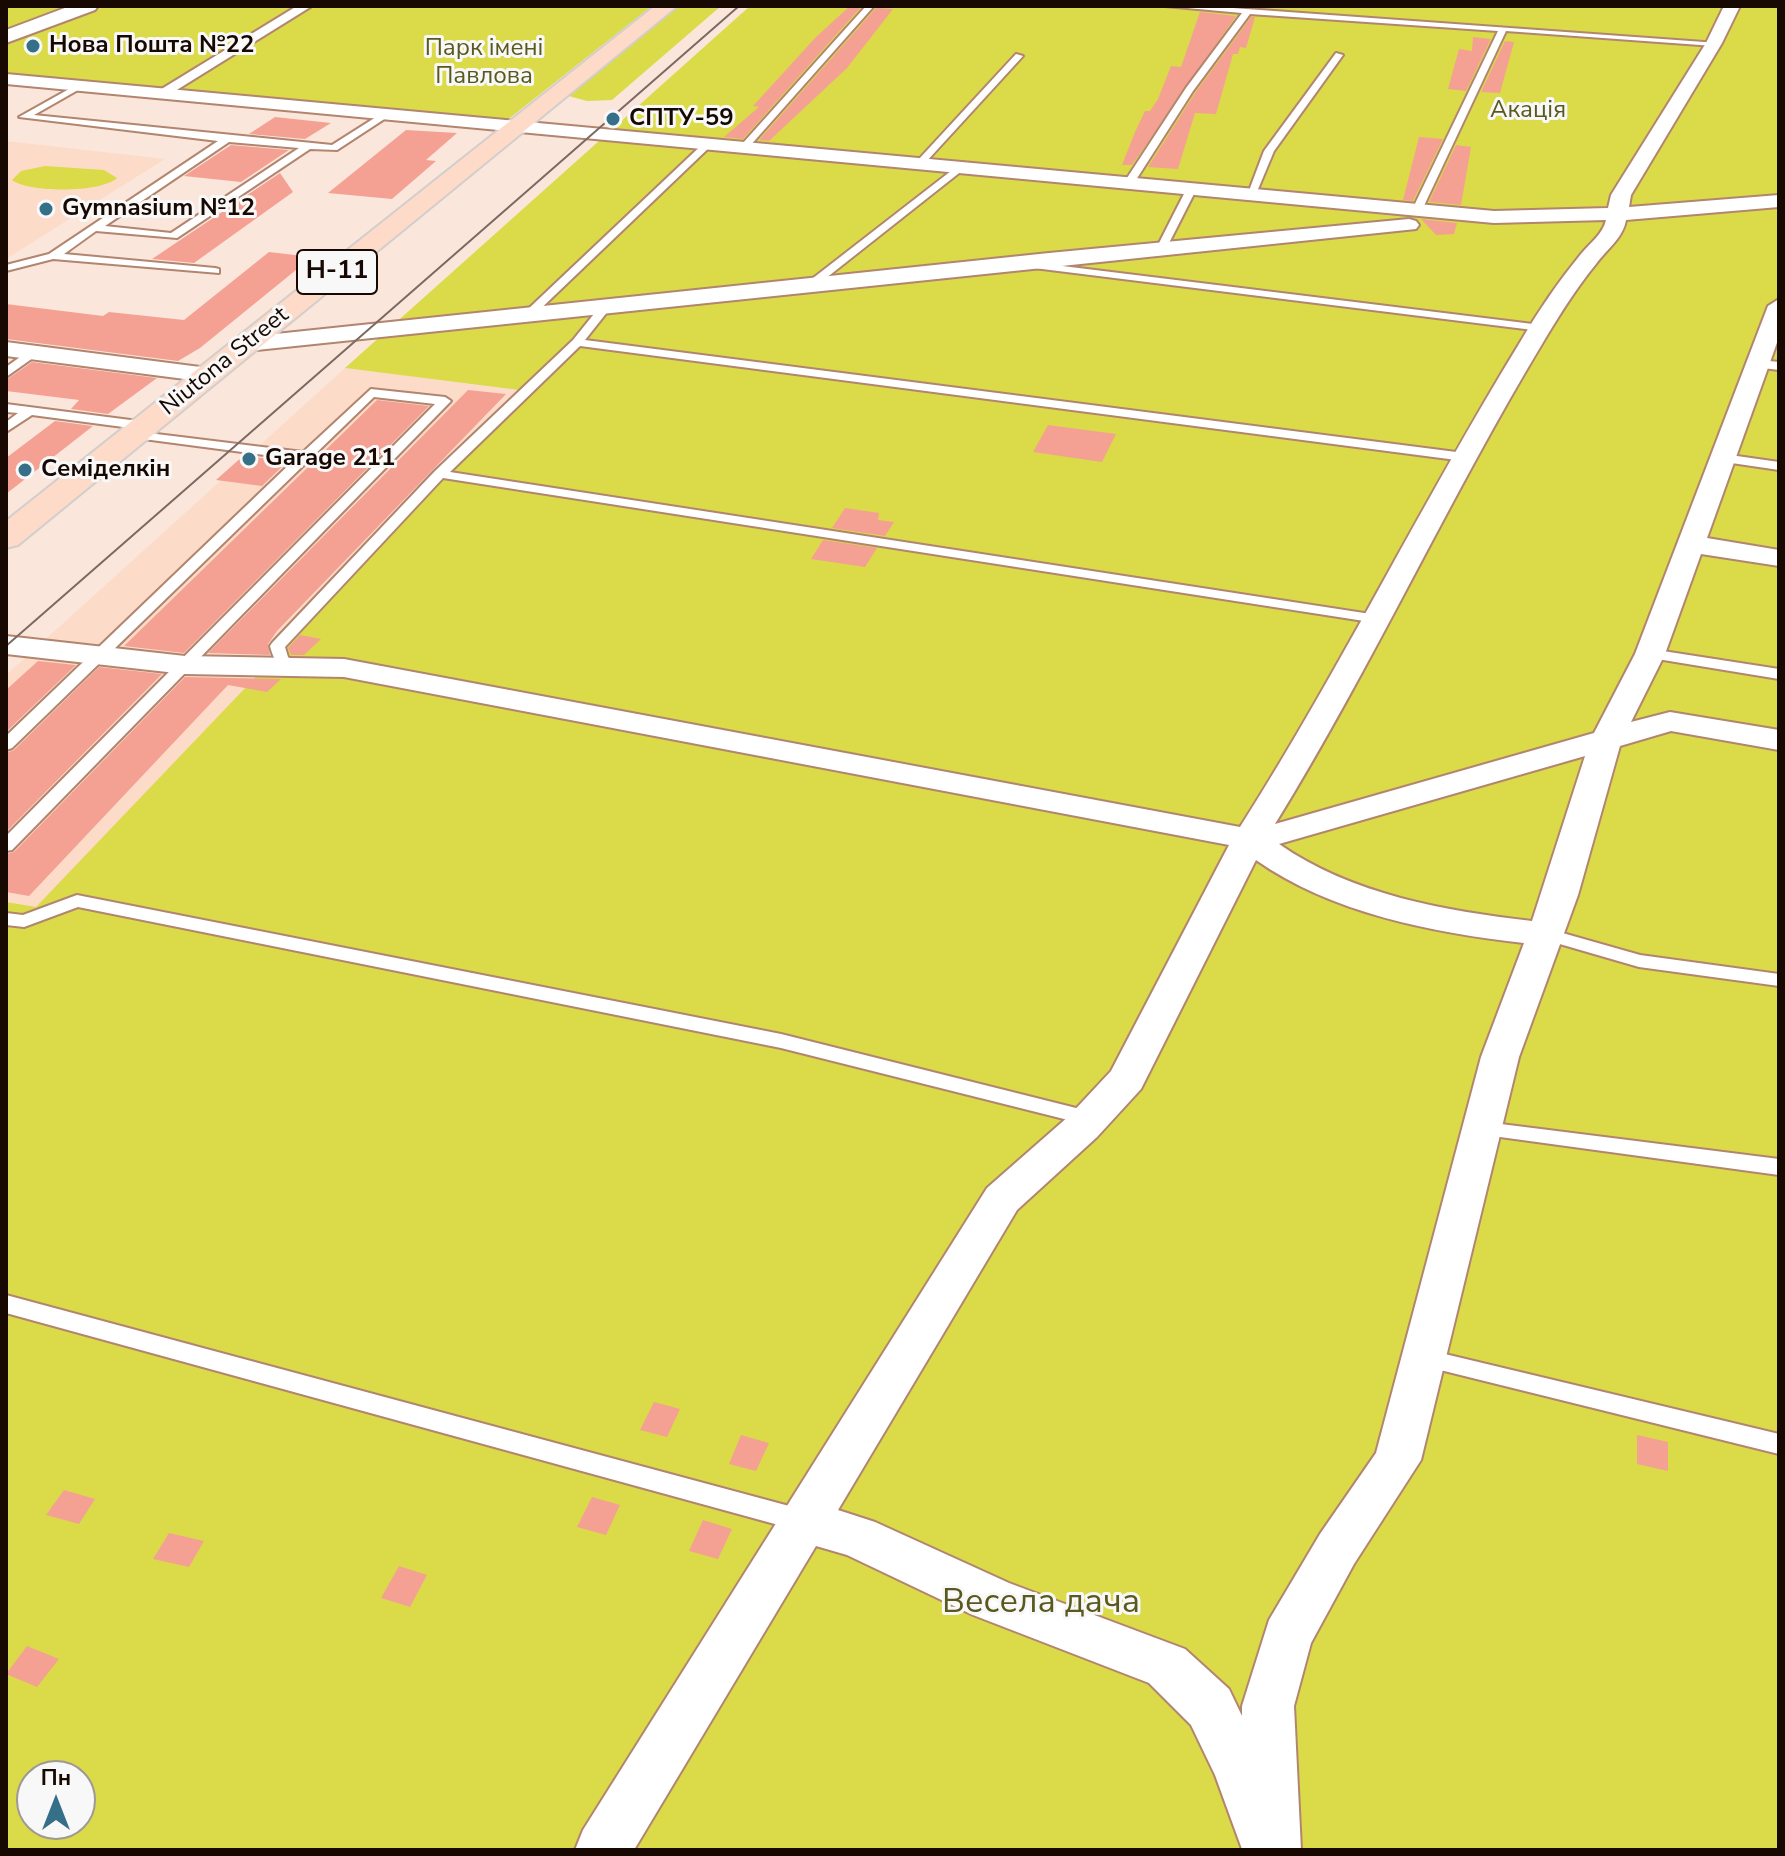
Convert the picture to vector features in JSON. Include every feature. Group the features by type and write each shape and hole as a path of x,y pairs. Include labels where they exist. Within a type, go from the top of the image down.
{"main road":[{"name":"Niutona Street","path":"6,538 667,6"}],"street":[{"path":"6,37 88,6"},
{"path":"162,93 306,6"},
{"path":"603,1850 1002,1199 1092,1119 1127,1079 1249,839 1306,748 1464,457 1541,328 1588,259 1614,230 1621,195 1714,43 1732,6"},
{"path":"6,79 922,161 1494,217"},
{"path":"247,344 1011,263 1494,217 1618,214 1779,201"},
{"path":"1271,1850 1268,1706 1287,1637 1337,1549 1397,1460 1433,1314 1485,1129 1500,1057 1545,934 1605,742 1650,654 1723,458 1769,365 1779,306"},
{"path":"6,349 208,375"},
{"path":"1693,544 1779,558"},
{"path":"6,645 185,665 344,668 1249,839 1283,833 1670,721 1779,740"},
{"path":"1249,839 1269,856 1311,877 1371,900 1499,930 1545,934"},
{"path":"804,1521 858,1537 991,1599 1167,1666 1210,1707 1240,1768 1271,1850"}],"lane":[{"path":"746,145 870,6"},
{"path":"1169,6 1714,43"},
{"path":"1130,181 1189,90 1247,12"},
{"path":"1417,210 1502,31"},
{"path":"1251,194 1269,151 1339,55"},
{"path":"922,161 1019,56"},
{"path":"81,86 24,117 334,148 387,114"},
{"path":"53,256 227,139"},
{"path":"529,314 710,142"},
{"path":"93,228 173,236 308,146"},
{"path":"812,284 963,166"},
{"path":"1161,249 1192,188"},
{"path":"6,268 53,256 215,271"},
{"path":"1011,263 1541,328"},
{"path":"289,665 281,659 277,646 440,474 577,342 606,306"},
{"path":"577,342 1464,457"},
{"path":"6,373 34,353"},
{"path":"6,745 371,393 445,401 6,846"},
{"path":"6,408 305,456"},
{"path":"6,428 29,411"},
{"path":"1723,458 1779,466"},
{"path":"440,474 1377,619"},
{"path":"1650,654 1779,674"},
{"path":"6,919 24,921 77,901 781,1041 1092,1119"},
{"path":"1545,934 1639,961 1779,980"},
{"path":"1485,1129 1779,1167"},
{"path":"6,1304 804,1521"},
{"path":"1424,1358 1779,1444"}],"shaded area":[{"name":"Gymnasium №12","path":"6,141 165,159 6,259"},
{"path":"345,368 519,390 268,664 36,908 6,902 6,675"}],"green space":[{"path":"6,6 73,6 6,31"},
{"name":"Парк імені Павлова","path":"106,6 652,6 506,121 6,75 6,43"},
{"path":"677,6 721,6 612,100 587,101 565,95"},
{"path":"750,6 1779,6 1779,1850 6,1850 6,902 36,907 268,664 519,390 345,368"},
{"path":"45,166 104,170 117,178 96,186 65,190 33,187 12,180 21,171"}],"building":[{"path":"850,6 861,7 743,139 724,137 759,107 753,106 816,37"},
{"path":"876,8 893,9 847,68 769,141 759,140"},
{"path":"1200,12 1236,16 1132,165 1122,165 1145,111 1150,111 1158,99 1171,66 1181,67"},
{"path":"1251,17 1255,17 1246,48 1240,47 1238,54 1233,54 1216,114 1195,113 1178,169 1148,167 1195,93"},
{"path":"1473,37 1491,39 1466,91 1448,89 1459,49 1472,51"},
{"path":"1505,41 1514,42 1500,93 1481,92"},
{"path":"275,117 331,123 305,139 249,134"},
{"path":"406,130 457,133 426,160 436,161 392,199 328,193"},
{"path":"1419,137 1443,139 1413,201 1403,200"},
{"path":"231,145 289,150 241,182 184,176"},
{"path":"1456,145 1471,147 1461,205 1429,202"},
{"path":"280,173 293,192 194,263 152,259"},
{"path":"1421,219 1457,223 1454,234 1436,235"},
{"path":"269,252 312,257 200,348 178,361 6,339 6,304 103,316 109,312 184,320"},
{"path":"32,362 157,378 108,414 71,409 79,400 6,391 6,380"},
{"path":"468,390 506,394 277,631 268,644 270,655 208,653"},
{"path":"377,400 429,406 184,653 124,646"},
{"path":"55,421 93,426 6,494 6,458"},
{"path":"1048,425 1116,434 1102,462 1033,452"},
{"path":"243,456 288,461 262,486 216,480"},
{"path":"845,508 879,513 878,520 894,522 885,536 832,528"},
{"path":"823,540 877,548 865,567 811,559"},
{"path":"300,635 321,639 304,655 291,655 288,648"},
{"path":"38,661 76,665 6,732 6,690"},
{"path":"99,667 162,674 6,832 6,753 14,750"},
{"path":"185,677 281,679 267,692 228,685 29,896 6,892 6,854 14,852"},
{"path":"654,1402 680,1409 667,1437 640,1430"},
{"path":"741,1435 769,1443 756,1471 729,1464"},
{"path":"1637,1435 1668,1442 1668,1471 1637,1464"},
{"path":"64,1490 95,1499 79,1524 46,1515"},
{"path":"592,1497 620,1505 606,1535 577,1527"},
{"path":"703,1520 732,1529 718,1559 689,1551"},
{"path":"169,1533 204,1541 189,1567 153,1559"},
{"path":"399,1566 427,1575 410,1607 381,1598"},
{"path":"27,1646 59,1659 37,1687 6,1674"}],"tram line":[{"path":"6,646 739,6"}],"place":[{"name":"Нова Пошта №22","path":"33,46"},
{"name":"СПТУ-59","path":"613,119"},
{"name":"Gymnasium №12","path":"46,209"},
{"name":"Garage 211","path":"249,459"},
{"name":"Семіделкін","path":"25,470"}],"park label":[{"name":"Акація","path":"1528,111"},
{"name":"Весела дача","path":"1041,1604"}]}
